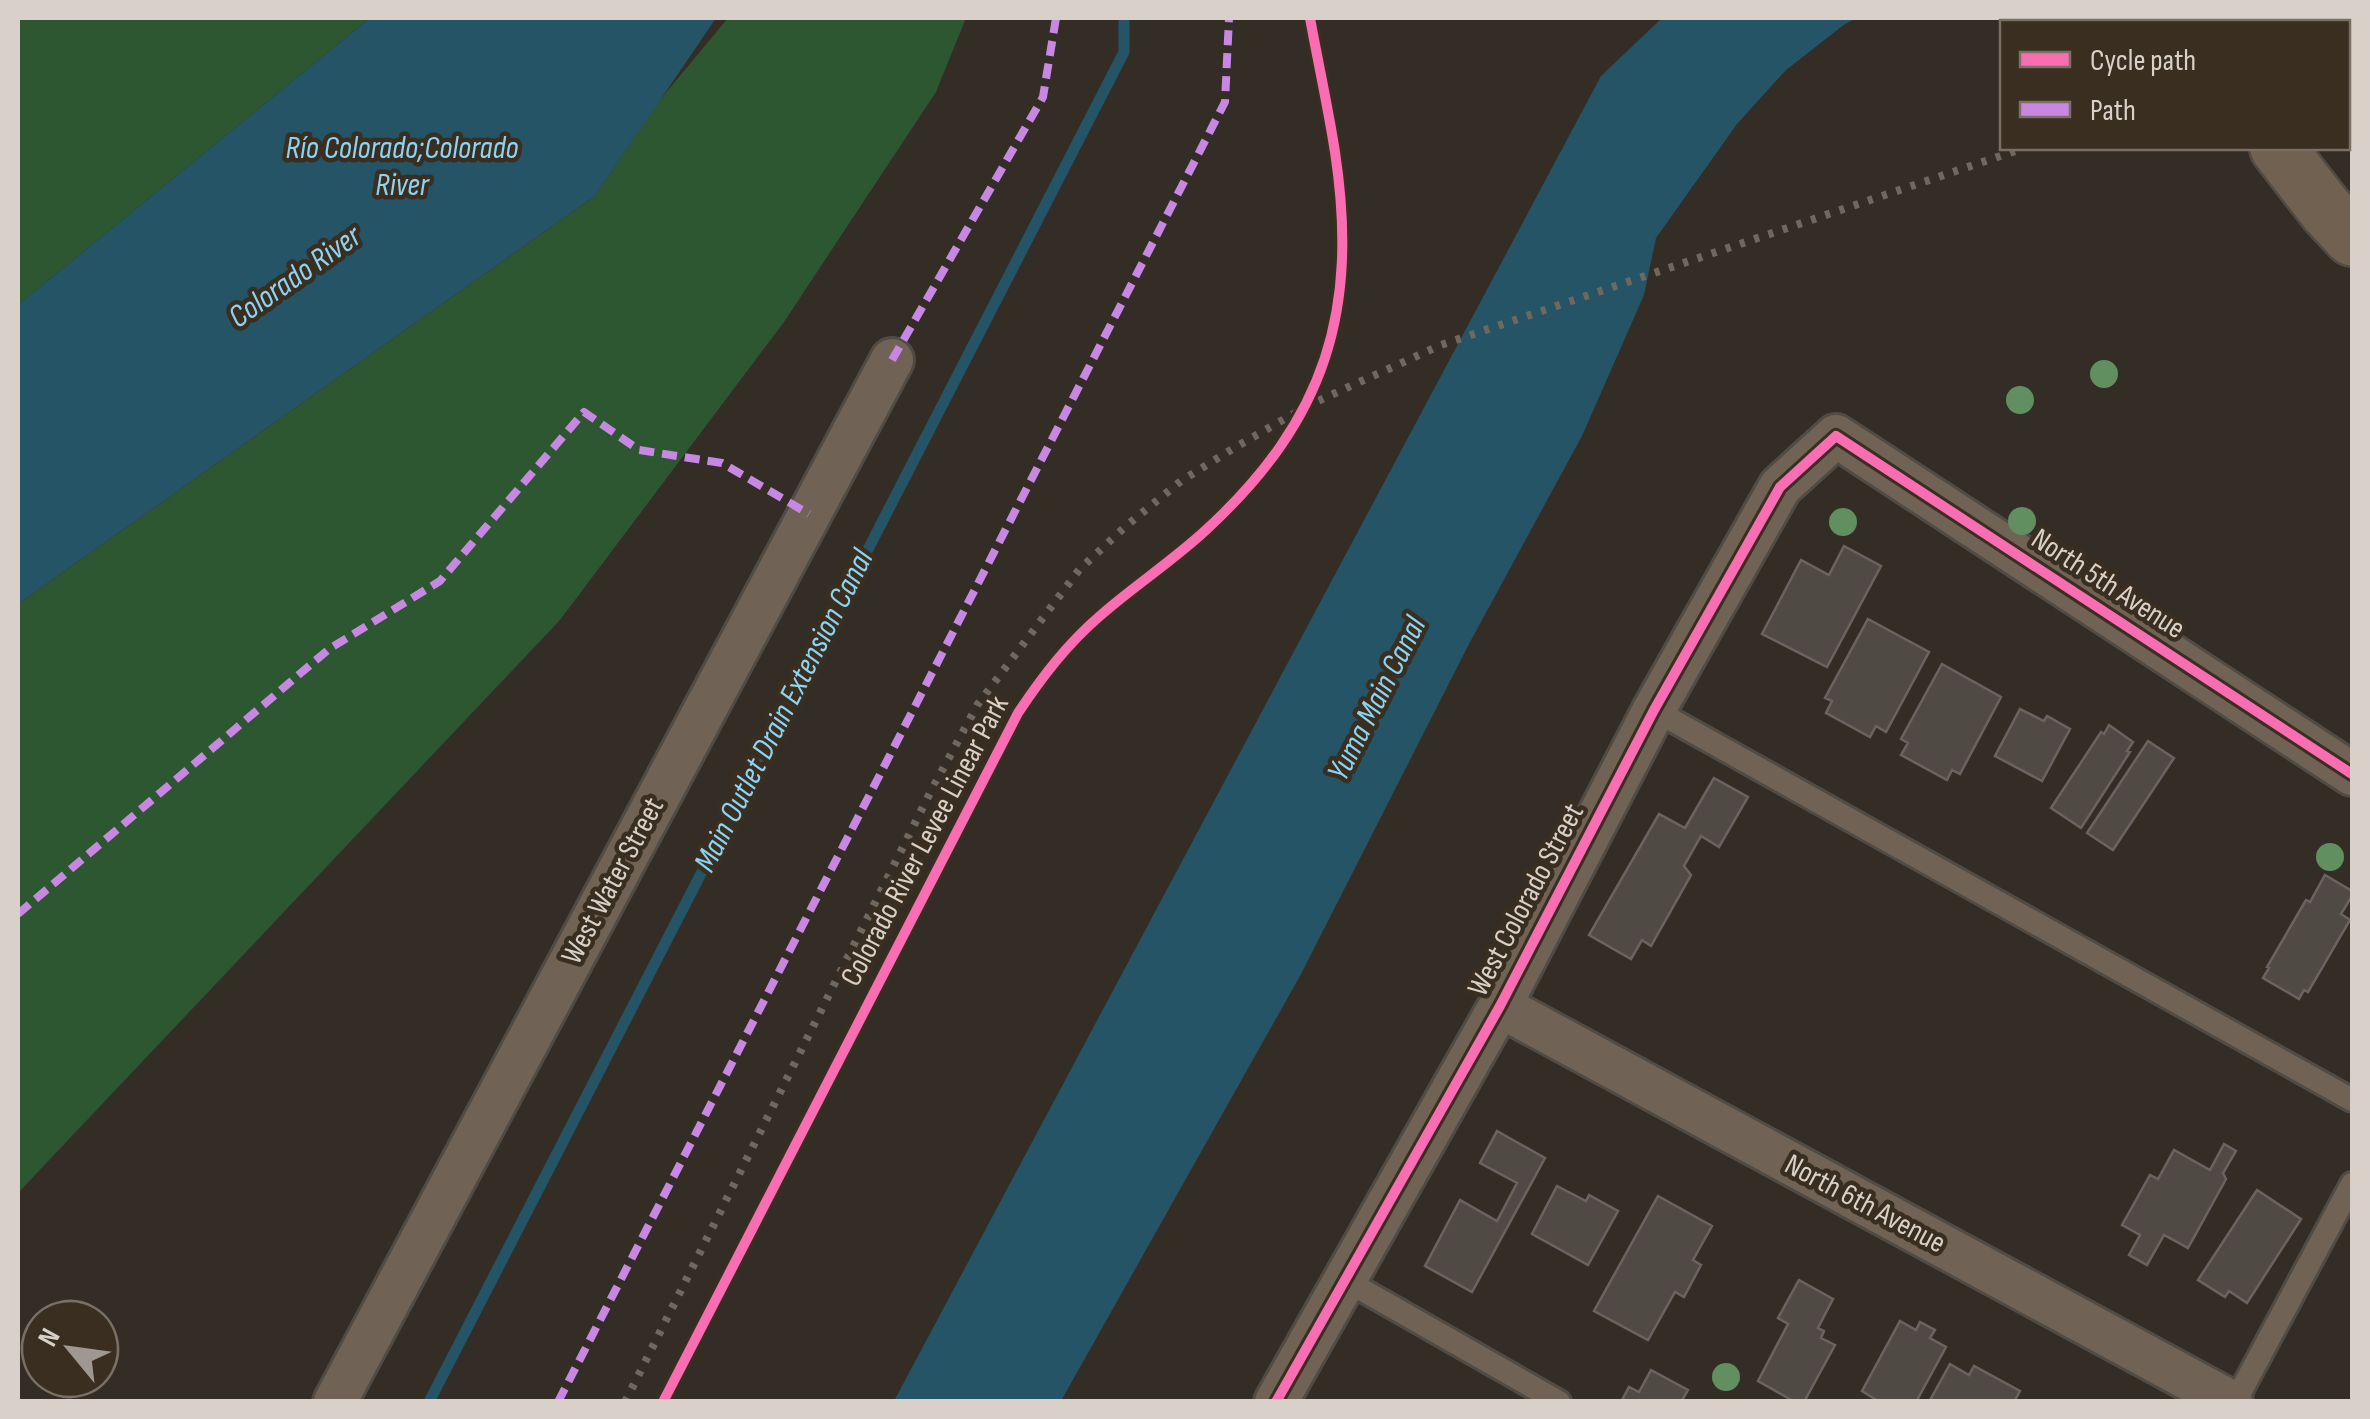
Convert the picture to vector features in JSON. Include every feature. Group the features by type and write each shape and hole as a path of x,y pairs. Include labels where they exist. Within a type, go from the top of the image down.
{"main road":[{"path":"2280,150 2352,238"}],"street":[{"name":"West Water Street","path":"335,1402 892,360"},
{"name":"West Colorado Street","path":"1276,1402 1500,1006 1654,710 1780,488 1836,436"},
{"name":"North 5th Avenue","path":"1836,436 2352,774"},
{"name":"North 6th Avenue","path":"1500,1006 2233,1402"}],"lane":[{"path":"1654,710 2352,1100"},
{"path":"2233,1402 2352,1184"},
{"path":"1345,1280 1560,1402"}],"green space":[{"path":"18,18 370,18 18,305"},
{"path":"728,18 966,18 936,92 784,322 560,620 18,1193 18,604 595,196 659,101"}],"water":[{"name":"Río Colorado;Colorado River","path":"370,18 716,18 595,196 18,604 18,305"},
{"name":"Yuma Main Canal","path":"1662,18 1857,18 1786,70 1737,124 1656,238 1644,295 1582,436 1469,644 1300,976 1061,1401 894,1401 1601,76"}],"building":[{"path":"1844,546 1881,566 1827,667 1762,634 1801,560 1829,575"},
{"path":"1868,619 1929,652 1886,732 1876,726 1870,737 1826,713 1832,701 1825,698"},
{"path":"1942,664 2001,697 1960,774 1952,770 1947,780 1901,755 1908,743 1901,739"},
{"path":"2020,709 2044,721 2047,716 2070,729 2042,781 1995,756"},
{"path":"2109,725 2133,742 2081,828 2051,808"},
{"path":"2148,741 2174,758 2113,850 2087,833"},
{"path":"1714,778 1748,797 1719,847 1701,836 1684,866 1691,875 1651,946 1642,940 1631,959 1589,935 1659,814 1685,828"},
{"path":"2325,875 2352,891 2341,914 2350,920 2308,992 2304,990 2299,999 2263,978 2306,900 2310,902"},
{"path":"1497,1131 1545,1158 1472,1292 1425,1266 1460,1200 1497,1221 1517,1183 1480,1163"},
{"path":"2224,1144 2236,1151 2223,1173 2226,1179 2188,1248 2164,1235 2147,1265 2129,1255 2140,1235 2122,1225 2150,1175 2158,1179 2174,1150 2210,1170"},
{"path":"1557,1186 1586,1201 1589,1195 1618,1211 1588,1265 1532,1234"},
{"path":"2257,1190 2301,1219 2247,1303 2229,1291 2225,1297 2198,1280"},
{"path":"1658,1196 1712,1226 1693,1260 1701,1265 1684,1297 1675,1292 1648,1340 1594,1311"},
{"path":"1799,1280 1833,1299 1818,1328 1824,1331 1821,1338 1835,1345 1804,1402 1795,1402 1758,1381 1788,1324 1778,1318"},
{"path":"1900,1321 1916,1330 1920,1322 1935,1330 1930,1338 1946,1347 1916,1402 1880,1402 1862,1391"},
{"path":"1950,1364 1969,1375 1974,1366 2020,1391 2014,1402 1929,1402"},
{"path":"1651,1370 1688,1390 1681,1402 1621,1402 1629,1387 1639,1392"}],"waterway":[{"name":"Main Outlet Drain Extension Canal","path":"429,1402 1124,52 1124,18"}],"railway":[{"path":"625,1402 978,704 1079,570 1126,526 1181,481 1234,448 1309,405 1441,345 2018,150"}],"marked path":[{"path":"892,360 1043,97 1056,18"},
{"path":"558,1402 1225,102 1229,18"},
{"path":"18,914 329,649 440,581 584,412 639,450 722,463 809,514"}],"cycle path":[{"name":"Colorado River Levee Linear Park","path":"663,1402 1018,713 1056,661 1089,626 1207,529 1248,488 1281,446 1306,403 1325,359 1342,263 1335,152 1310,18"},
{"path":"1276,1402 1500,1006 1654,710 1780,487 1836,436 2352,774"}],"water label":[{"name":"Colorado River","path":"295,277"}]}
